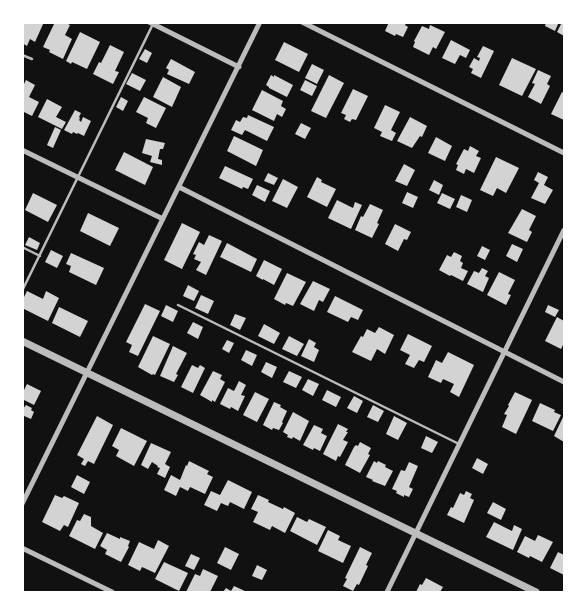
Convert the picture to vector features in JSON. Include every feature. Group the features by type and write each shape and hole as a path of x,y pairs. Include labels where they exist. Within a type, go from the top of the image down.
{"street":[{"path":"22,504 260,22"},
{"path":"302,22 564,153"},
{"path":"152,23 239,67"},
{"path":"22,150 163,219"},
{"path":"178,187 564,382"},
{"path":"387,592 564,230"},
{"path":"22,341 536,592"},
{"path":"22,548 112,592"}],"lane":[{"path":"22,291 152,23"},
{"path":"22,55 32,59"},
{"path":"22,248 40,256"},
{"path":"178,305 460,444"}],"building":[{"path":"22,22 44,22 35,42 30,39 27,46 22,43"},
{"path":"55,22 64,22 70,25 65,35 72,39 63,59 43,47"},
{"path":"389,22 407,22 405,25 408,27 403,37 396,34 395,36 385,31"},
{"path":"546,22 559,22 555,31 545,26"},
{"path":"562,22 564,22 564,36 557,32"},
{"path":"430,25 445,32 436,49 433,47 429,55 413,47 422,26 429,29"},
{"path":"80,32 100,42 87,69 66,61"},
{"path":"451,40 470,50 466,58 460,55 455,64 442,58"},
{"path":"284,42 308,54 299,72 275,60"},
{"path":"110,45 124,52 115,71 119,72 113,84 93,74"},
{"path":"483,46 494,51 481,78 471,73 473,69 469,67 474,58 479,61 480,58 477,57"},
{"path":"145,49 152,53 147,63 139,59"},
{"path":"512,58 536,69 522,96 499,85"},
{"path":"171,59 195,72 189,84 167,74 169,70 166,68"},
{"path":"312,64 324,70 317,84 305,78"},
{"path":"538,70 551,76 547,84 550,86 541,104 528,97 535,84 532,83"},
{"path":"132,73 146,80 140,91 126,84"},
{"path":"271,75 293,85 287,97 266,85"},
{"path":"329,75 344,83 326,118 311,111"},
{"path":"163,77 181,87 172,107 153,97"},
{"path":"26,80 35,85 29,97 39,102 32,116 22,111 22,88"},
{"path":"305,80 317,86 312,96 300,90"},
{"path":"353,89 368,96 356,120 352,119 350,122 344,119 346,115 341,113"},
{"path":"262,90 283,101 281,106 286,109 282,117 277,114 274,121 252,110"},
{"path":"562,92 564,93 564,120 551,114"},
{"path":"121,97 128,101 123,111 116,107"},
{"path":"144,97 166,108 156,128 146,123 148,118 136,112"},
{"path":"47,99 62,107 56,117 66,122 62,129 38,117"},
{"path":"385,105 400,112 391,130 396,133 392,141 380,136 382,132 374,128"},
{"path":"75,110 81,113 79,120 81,122 83,117 91,121 84,136 73,132 72,134 64,130"},
{"path":"248,115 274,127 267,141 245,130 242,135 231,130 236,120 240,122 243,117 247,118"},
{"path":"410,117 427,126 422,137 420,136 412,148 397,141"},
{"path":"301,123 311,128 305,139 295,134"},
{"path":"55,127 61,130 53,148 47,145"},
{"path":"234,136 263,150 256,166 227,151"},
{"path":"436,137 452,146 445,161 428,153"},
{"path":"146,139 165,143 163,149 160,149 158,159 162,160 162,165 150,162 152,156 142,153"},
{"path":"470,146 479,151 476,156 481,158 474,173 466,169 464,174 456,170 458,165 456,164 464,149 468,151"},
{"path":"124,152 153,167 145,185 115,170"},
{"path":"496,157 519,168 506,193 497,188 493,196 480,190"},
{"path":"404,164 415,170 407,186 395,181"},
{"path":"225,166 253,179 248,189 243,187 242,189 219,178"},
{"path":"538,172 548,177 544,185 553,190 545,204 531,198 539,183 534,180"},
{"path":"268,173 278,178 274,185 264,181"},
{"path":"317,177 322,180 321,182 336,189 327,207 307,197"},
{"path":"283,179 298,187 287,208 272,201"},
{"path":"434,180 443,185 439,195 429,190"},
{"path":"257,185 270,191 265,202 252,195"},
{"path":"407,192 418,197 413,208 402,203"},
{"path":"33,193 57,205 48,222 25,210"},
{"path":"442,193 455,199 450,209 437,203"},
{"path":"461,195 472,200 467,212 456,207"},
{"path":"337,200 353,208 355,202 362,205 351,229 328,218"},
{"path":"370,204 383,210 372,238 355,230 361,216 363,217"},
{"path":"522,209 536,216 529,230 532,232 527,242 508,233"},
{"path":"88,213 119,228 110,246 80,231"},
{"path":"182,223 200,232 182,269 164,260"},
{"path":"395,224 411,232 407,240 404,239 398,251 385,244"},
{"path":"209,235 222,241 206,275 196,270 201,262 194,259 196,255 193,254 199,242 204,245"},
{"path":"29,237 40,243 37,250 25,245"},
{"path":"227,243 257,259 251,272 220,257"},
{"path":"512,244 523,249 517,262 506,256"},
{"path":"482,246 490,250 485,260 477,256"},
{"path":"51,250 63,256 57,268 45,262"},
{"path":"454,252 462,256 460,261 463,263 461,268 468,271 463,281 439,270 447,255 451,257"},
{"path":"71,253 104,268 96,285 69,272 71,266 66,264"},
{"path":"264,260 282,269 274,285 256,276"},
{"path":"482,268 488,271 485,276 489,278 483,292 467,284 474,271 479,273"},
{"path":"499,272 515,280 508,294 511,295 506,305 487,295"},
{"path":"287,273 306,282 293,306 286,303 285,305 274,299"},
{"path":"313,281 330,289 323,302 319,300 314,311 300,304"},
{"path":"188,285 199,291 194,301 183,296"},
{"path":"27,291 43,299 46,291 59,298 48,321 22,308 22,301"},
{"path":"201,295 214,301 208,314 195,308"},
{"path":"335,296 363,310 358,320 351,317 348,322 327,312"},
{"path":"145,304 160,311 138,356 129,352 132,345 126,342"},
{"path":"166,305 178,311 173,322 161,316"},
{"path":"548,305 559,310 555,317 545,312"},
{"path":"59,307 88,321 80,337 52,323"},
{"path":"235,314 246,318 240,330 230,325"},
{"path":"557,317 564,321 564,343 561,349 545,341"},
{"path":"193,322 203,327 198,339 187,333"},
{"path":"264,324 280,333 274,344 258,336"},
{"path":"379,327 394,335 385,354 377,349 371,361 352,352 367,329 375,333"},
{"path":"408,334 432,346 424,362 419,360 414,368 405,364 410,355 400,350"},
{"path":"153,336 170,344 155,375 138,367"},
{"path":"289,336 304,344 297,356 282,349"},
{"path":"309,339 316,343 314,347 319,350 314,362 301,356"},
{"path":"227,340 234,343 229,353 222,349"},
{"path":"173,346 187,353 174,382 160,376"},
{"path":"246,350 257,355 252,366 241,360"},
{"path":"448,352 474,365 459,397 450,392 454,384 443,379 441,383 428,377 436,360 442,363"},
{"path":"266,362 277,367 272,378 261,372"},
{"path":"192,365 198,368 200,365 205,368 193,393 181,387"},
{"path":"213,371 222,375 220,379 225,382 215,402 200,395"},
{"path":"289,371 302,377 296,388 283,382"},
{"path":"308,379 319,384 313,396 302,390"},
{"path":"239,381 246,385 241,395 245,396 238,411 220,404 228,388 234,391"},
{"path":"27,384 41,391 34,405 22,399 22,389 24,390"},
{"path":"327,390 341,397 336,407 322,400"},
{"path":"255,392 269,399 257,422 243,415"},
{"path":"515,392 532,400 516,434 502,427 507,415 504,414"},
{"path":"354,396 363,401 357,413 347,408"},
{"path":"274,402 281,405 280,407 287,411 279,430 273,428 272,430 263,425"},
{"path":"540,403 561,415 553,431 532,421"},
{"path":"26,405 32,408 31,410 34,412 31,419 22,415 22,410"},
{"path":"373,405 384,411 378,422 367,417"},
{"path":"293,412 309,421 300,441 293,437 292,439 287,437 288,435 283,432"},
{"path":"564,415 564,442 554,436"},
{"path":"97,416 113,425 94,464 88,461 85,466 81,464 84,459 77,455"},
{"path":"394,416 407,423 398,440 386,434"},
{"path":"338,424 348,429 343,440 348,442 336,461 323,454"},
{"path":"314,425 323,429 321,433 327,436 320,451 303,445"},
{"path":"121,428 147,441 134,466 116,456 119,450 112,446"},
{"path":"426,436 438,442 432,453 421,448"},
{"path":"360,442 371,448 368,454 370,455 360,473 345,465 354,447 358,446"},
{"path":"151,443 171,452 165,464 170,467 165,478 157,474 160,468 152,462 148,469 141,465"},
{"path":"477,458 488,464 483,474 472,468"},
{"path":"189,461 209,471 207,474 213,477 205,494 190,487 188,491 180,487 176,496 164,490 171,475 180,480"},
{"path":"374,461 386,465 385,467 393,471 385,486 366,477"},
{"path":"409,462 418,466 409,487 413,489 409,497 404,495 404,497 392,489 401,470 405,471"},
{"path":"77,475 90,482 84,494 71,487"},
{"path":"228,480 252,492 244,509 230,502 228,506 221,503 217,511 204,505 211,491 220,495"},
{"path":"466,491 472,494 470,498 474,500 464,523 447,515 451,507 453,508 460,493 464,495"},
{"path":"55,495 62,498 64,496 79,503 68,527 64,525 60,531 42,522"},
{"path":"258,495 269,500 268,502 295,513 285,533 272,526 270,530 253,522 258,512 251,509"},
{"path":"493,502 506,509 501,520 487,513"},
{"path":"84,514 91,517 91,526 103,533 95,549 69,536 77,520 80,521"},
{"path":"297,517 307,522 309,519 326,527 317,545 290,531"},
{"path":"494,522 512,531 514,525 522,529 513,550 486,537"},
{"path":"328,530 340,536 338,540 351,546 343,563 318,551"},
{"path":"107,533 130,541 121,562 105,554 107,550 100,546"},
{"path":"538,535 553,542 542,562 517,552 525,536 535,541"},
{"path":"158,540 169,546 155,573 142,567 140,571 128,565 139,542 154,549"},
{"path":"225,547 239,554 231,570 217,563"},
{"path":"360,547 372,553 359,585 357,584 353,591 343,586"},
{"path":"558,552 564,555 564,575 550,568"},
{"path":"191,554 200,558 194,570 185,566"},
{"path":"164,562 188,573 179,591 155,579"},
{"path":"257,565 267,570 262,580 252,576"},
{"path":"203,569 218,576 210,592 186,592 195,574 200,576"},
{"path":"426,578 443,587 440,592 416,592"},
{"path":"234,586 247,592 223,592 226,588 231,591"}]}
